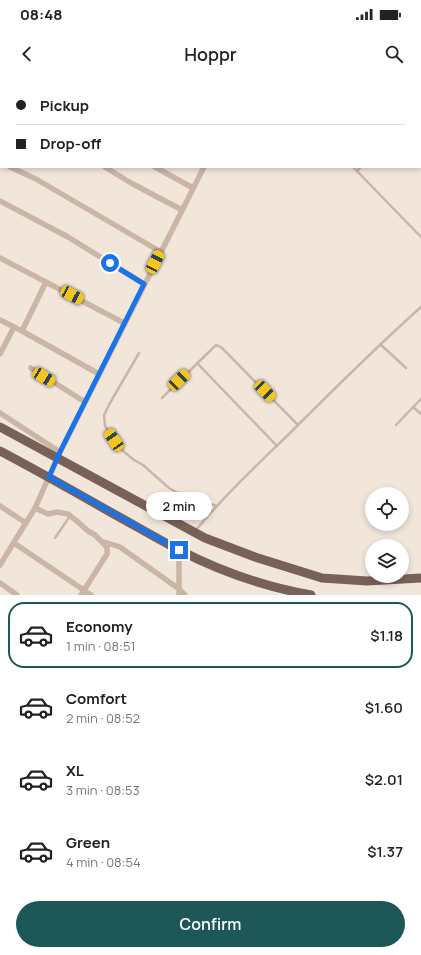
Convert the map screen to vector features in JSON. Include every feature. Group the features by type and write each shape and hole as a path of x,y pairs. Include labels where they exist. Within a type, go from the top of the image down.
{"main road":[{"path":"0,427 58,455 205,538 255,557 322,578 367,581 421,578"},
{"path":"0,452 49,477 179,550 213,566 283,590 311,595"}],"street":[{"path":"12,168 36,179 161,252"},
{"path":"107,168 131,183 182,210"},
{"path":"157,168 193,188"},
{"path":"1,561 36,508 58,455 203,168"},
{"path":"0,201 68,237 144,284"},
{"path":"0,258 124,323"},
{"path":"22,331 46,282"},
{"path":"0,320 99,374"},
{"path":"0,354 14,327"},
{"path":"31,368 85,402"},
{"path":"0,413 58,455"},
{"path":"0,506 26,523"},
{"path":"36,508 48,514 63,513 70,516 104,542 120,547 179,592 186,595"},
{"path":"82,593 107,554 107,547 104,542"},
{"path":"14,543 82,593 91,595"},
{"path":"179,550 179,592"},
{"path":"0,583 17,595"}],"lane":[{"path":"354,168 421,237"},
{"path":"357,171 360,168"},
{"path":"194,532 216,506 380,344 421,307"},
{"path":"380,344 406,368"},
{"path":"162,398 216,345 221,347 298,425"},
{"path":"139,353 104,415 105,426 123,451 143,465 169,488 183,496 195,498 216,506"},
{"path":"197,363 277,446"},
{"path":"396,425 421,399"},
{"path":"413,406 421,414"},
{"path":"55,538 70,516"}],"route":[{"path":"110,263 144,284 49,477 179,550"}]}
